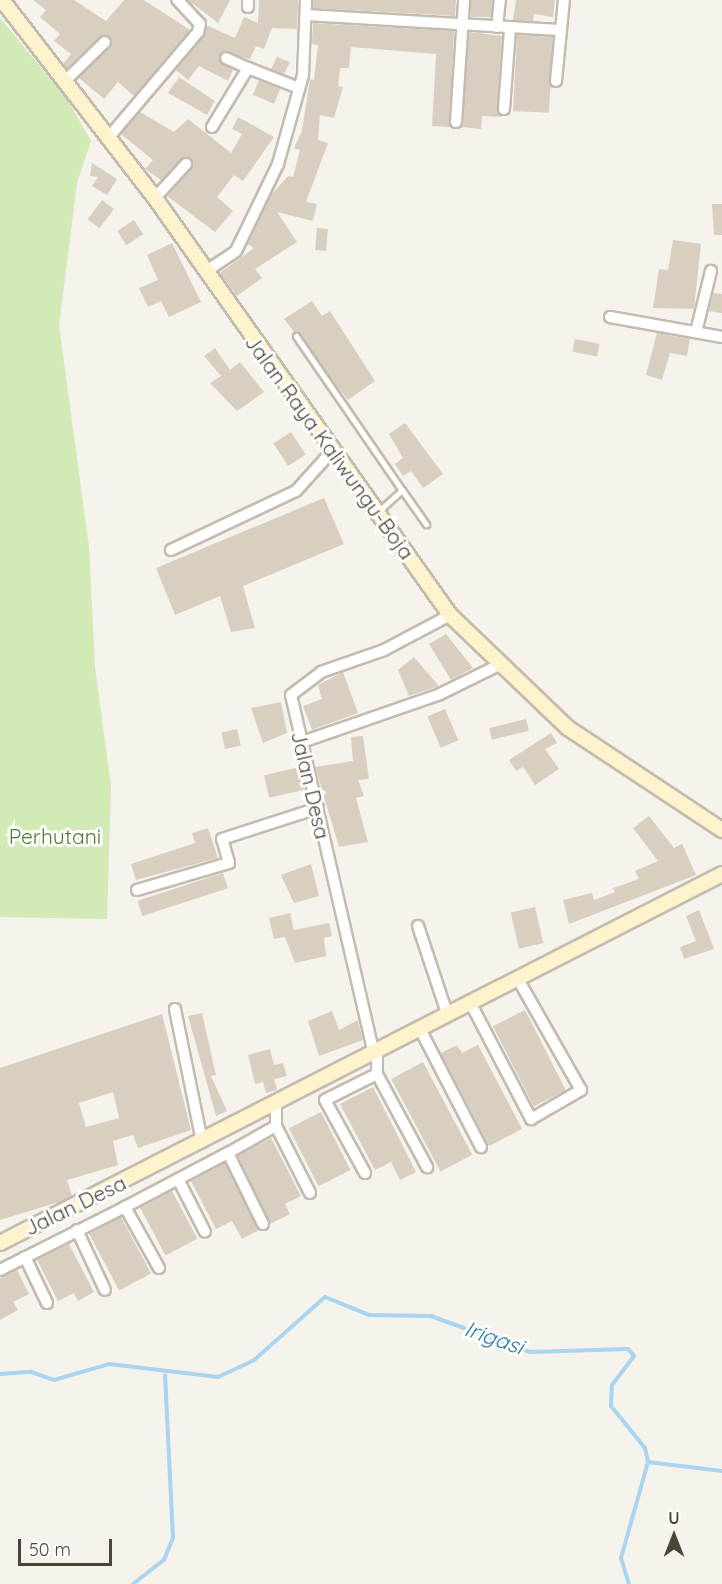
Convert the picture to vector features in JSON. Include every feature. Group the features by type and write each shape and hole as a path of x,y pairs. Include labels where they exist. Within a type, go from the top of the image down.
{"main road":[{"name":"Jalan Raya Kaliwungu-Boja","path":"2,0 155,198 450,615 499,665 611,761 722,830"},
{"name":"Jalan Desa","path":"0,1243 201,1142 375,1049 420,1029 447,1013 471,1004 722,874"}],"street":[{"path":"109,137 198,32 200,24 178,0"},
{"path":"206,272 231,258 269,187 299,88 306,0"},
{"path":"456,122 464,0"},
{"path":"497,27 500,0"},
{"path":"556,81 564,0"},
{"path":"306,15 462,28 560,30"},
{"path":"504,109 510,29"},
{"path":"64,82 105,42"},
{"path":"226,58 299,88"},
{"path":"212,127 248,68"},
{"path":"155,198 186,164"},
{"path":"696,332 711,271"},
{"path":"610,316 722,337"},
{"path":"171,550 296,491 333,450"},
{"name":"Jalan Desa","path":"375,1049 291,695 296,687 450,615"},
{"path":"302,742 438,695 499,665"},
{"path":"137,890 229,864 222,838 318,808"},
{"path":"418,926 447,1013"},
{"path":"471,1004 531,1119 581,1090 518,979"},
{"path":"174,1009 201,1142"},
{"path":"420,1029 481,1147"},
{"path":"375,1049 377,1074 427,1167"},
{"path":"365,1173 325,1100 377,1074"},
{"path":"276,1101 276,1126 310,1193"},
{"path":"0,1270 125,1207 276,1126"},
{"path":"228,1153 263,1224"},
{"path":"178,1179 205,1232"},
{"path":"125,1207 159,1268"},
{"path":"77,1230 105,1290"},
{"path":"25,1257 47,1302"}],"lane":[{"path":"296,336 426,524"},
{"path":"378,512 402,490"}],"green space":[{"name":"Perhutani","path":"0,18 67,99 91,141 77,183 59,325 89,547 95,667 111,786 107,919 0,917"}],"building":[{"path":"33,0 74,0 106,21 124,0 144,0 190,30 134,96 118,82 104,99 79,78 110,47 111,37 100,36 67,68 63,64 71,54 54,41 60,34 40,17 46,10"},
{"path":"188,0 230,0 218,23"},
{"path":"259,0 298,0 297,29 272,28 264,49 256,46 250,59 221,52 220,62 233,70 228,81 199,66 188,80 176,70 208,26 235,38 244,17 258,23"},
{"path":"313,0 456,0 455,16 313,8"},
{"path":"471,0 492,0 492,17 471,17"},
{"path":"516,0 555,0 553,17 534,14 533,21 513,20"},
{"path":"313,23 454,31 450,127 432,126 436,54 351,47 349,68 340,68 338,86 343,87 334,118 320,115 318,140 328,143 306,202 317,204 313,221 277,212 297,242 255,269 262,278 237,296 220,273 254,248 248,244 271,195 288,176 293,177 300,150 294,148 302,131 310,79 314,80 318,45 312,44"},
{"path":"469,32 502,36 497,108 502,117 482,116 481,129 461,127"},
{"path":"517,35 553,37 549,113 513,111"},
{"path":"277,57 290,62 284,74 271,69"},
{"path":"179,77 215,101 207,115 168,93"},
{"path":"259,80 280,89 274,104 253,95"},
{"path":"140,112 174,132 188,119 231,153 242,134 232,129 238,117 274,137 243,181 234,175 217,197 233,211 215,232 167,196 192,169 191,159 181,159 161,180 145,169 153,160 121,134"},
{"path":"92,163 117,179 107,195 92,186 98,177 90,176"},
{"path":"102,200 114,209 100,228 88,219"},
{"path":"712,204 722,204 722,235 714,235"},
{"path":"134,220 143,234 126,245 117,231"},
{"path":"317,228 328,229 326,251 315,250"},
{"path":"673,240 701,244 694,309 653,308 659,269 668,270"},
{"path":"172,243 201,302 169,317 161,301 148,307 139,288 158,280 147,255"},
{"path":"713,293 722,294 722,313 709,311"},
{"path":"312,301 322,316 330,311 375,381 348,400 284,319"},
{"path":"657,333 690,339 687,356 670,353 662,380 646,375"},
{"path":"575,339 600,344 597,357 573,352"},
{"path":"215,348 230,370 240,362 264,392 237,411 210,383 221,376 204,356"},
{"path":"405,423 443,474 423,488 411,471 403,476 395,464 403,458 389,434"},
{"path":"291,432 306,455 288,466 273,443"},
{"path":"324,498 344,544 243,586 255,628 231,632 220,596 175,615 156,568"},
{"path":"446,634 473,668 451,680 429,644"},
{"path":"414,657 439,686 409,696 398,670"},
{"path":"343,672 358,713 312,730 303,706 322,699 318,685"},
{"path":"281,702 287,733 263,743 251,708"},
{"path":"445,709 458,740 441,748 428,716"},
{"path":"526,719 529,731 492,740 489,728"},
{"path":"237,729 241,746 225,749 221,733"},
{"path":"551,733 557,743 545,749 559,769 535,785 523,767 516,771 509,760"},
{"path":"363,736 369,779 358,780 364,796 356,798 368,842 339,847 315,767 353,761 351,737"},
{"path":"300,767 305,789 269,798 264,775"},
{"path":"649,816 674,848 682,844 696,875 569,924 563,900 592,893 594,900 615,892 613,888 639,879 635,871 658,861 633,828"},
{"path":"208,828 218,858 136,880 131,864 195,843 192,833"},
{"path":"311,864 319,896 294,903 281,875"},
{"path":"223,873 228,888 142,916 137,901"},
{"path":"535,907 543,943 519,949 511,913"},
{"path":"699,910 714,949 684,959 680,947 696,941 686,916"},
{"path":"290,913 294,930 329,923 332,936 324,938 326,956 295,963 285,937 274,939 269,918"},
{"path":"525,1010 566,1090 534,1107 493,1026"},
{"path":"332,1011 339,1030 358,1020 363,1040 319,1056 308,1021"},
{"path":"202,1013 216,1075 211,1076 227,1111 216,1116 188,1016"},
{"path":"162,1014 191,1130 138,1148 133,1135 113,1141 118,1165 67,1180 72,1196 62,1201 0,1220 0,1068","holes":["113,1092 119,1118 86,1127 79,1103"]},
{"path":"457,1045 462,1053 478,1045 522,1129 489,1146 441,1053"},
{"path":"270,1049 274,1065 283,1063 287,1076 274,1079 277,1090 266,1093 263,1082 255,1084 248,1055"},
{"path":"423,1062 472,1155 441,1172 391,1079"},
{"path":"373,1087 416,1172 400,1180 391,1162 375,1170 340,1104"},
{"path":"321,1112 351,1170 318,1186 289,1128"},
{"path":"271,1138 301,1196 285,1204 290,1214 270,1224 238,1156"},
{"path":"225,1163 259,1230 242,1239 232,1221 216,1229 191,1181"},
{"path":"172,1191 197,1239 166,1256 140,1208"},
{"path":"121,1217 151,1274 119,1290 89,1234"},
{"path":"69,1244 94,1292 78,1301 74,1293 58,1301 37,1260"},
{"path":"17,1270 29,1294 13,1302 18,1310 0,1320 0,1278"}],"waterway":[{"name":"Irigasi","path":"0,1374 31,1372 54,1380 109,1364 218,1377 253,1361 325,1297 369,1315 431,1316 530,1352 628,1349 634,1356 612,1385 611,1406 645,1448 648,1462 621,1558 629,1584"},
{"name":"Irigasi","path":"133,1584 164,1560 173,1538 165,1375"},
{"path":"648,1462 722,1471"}]}
